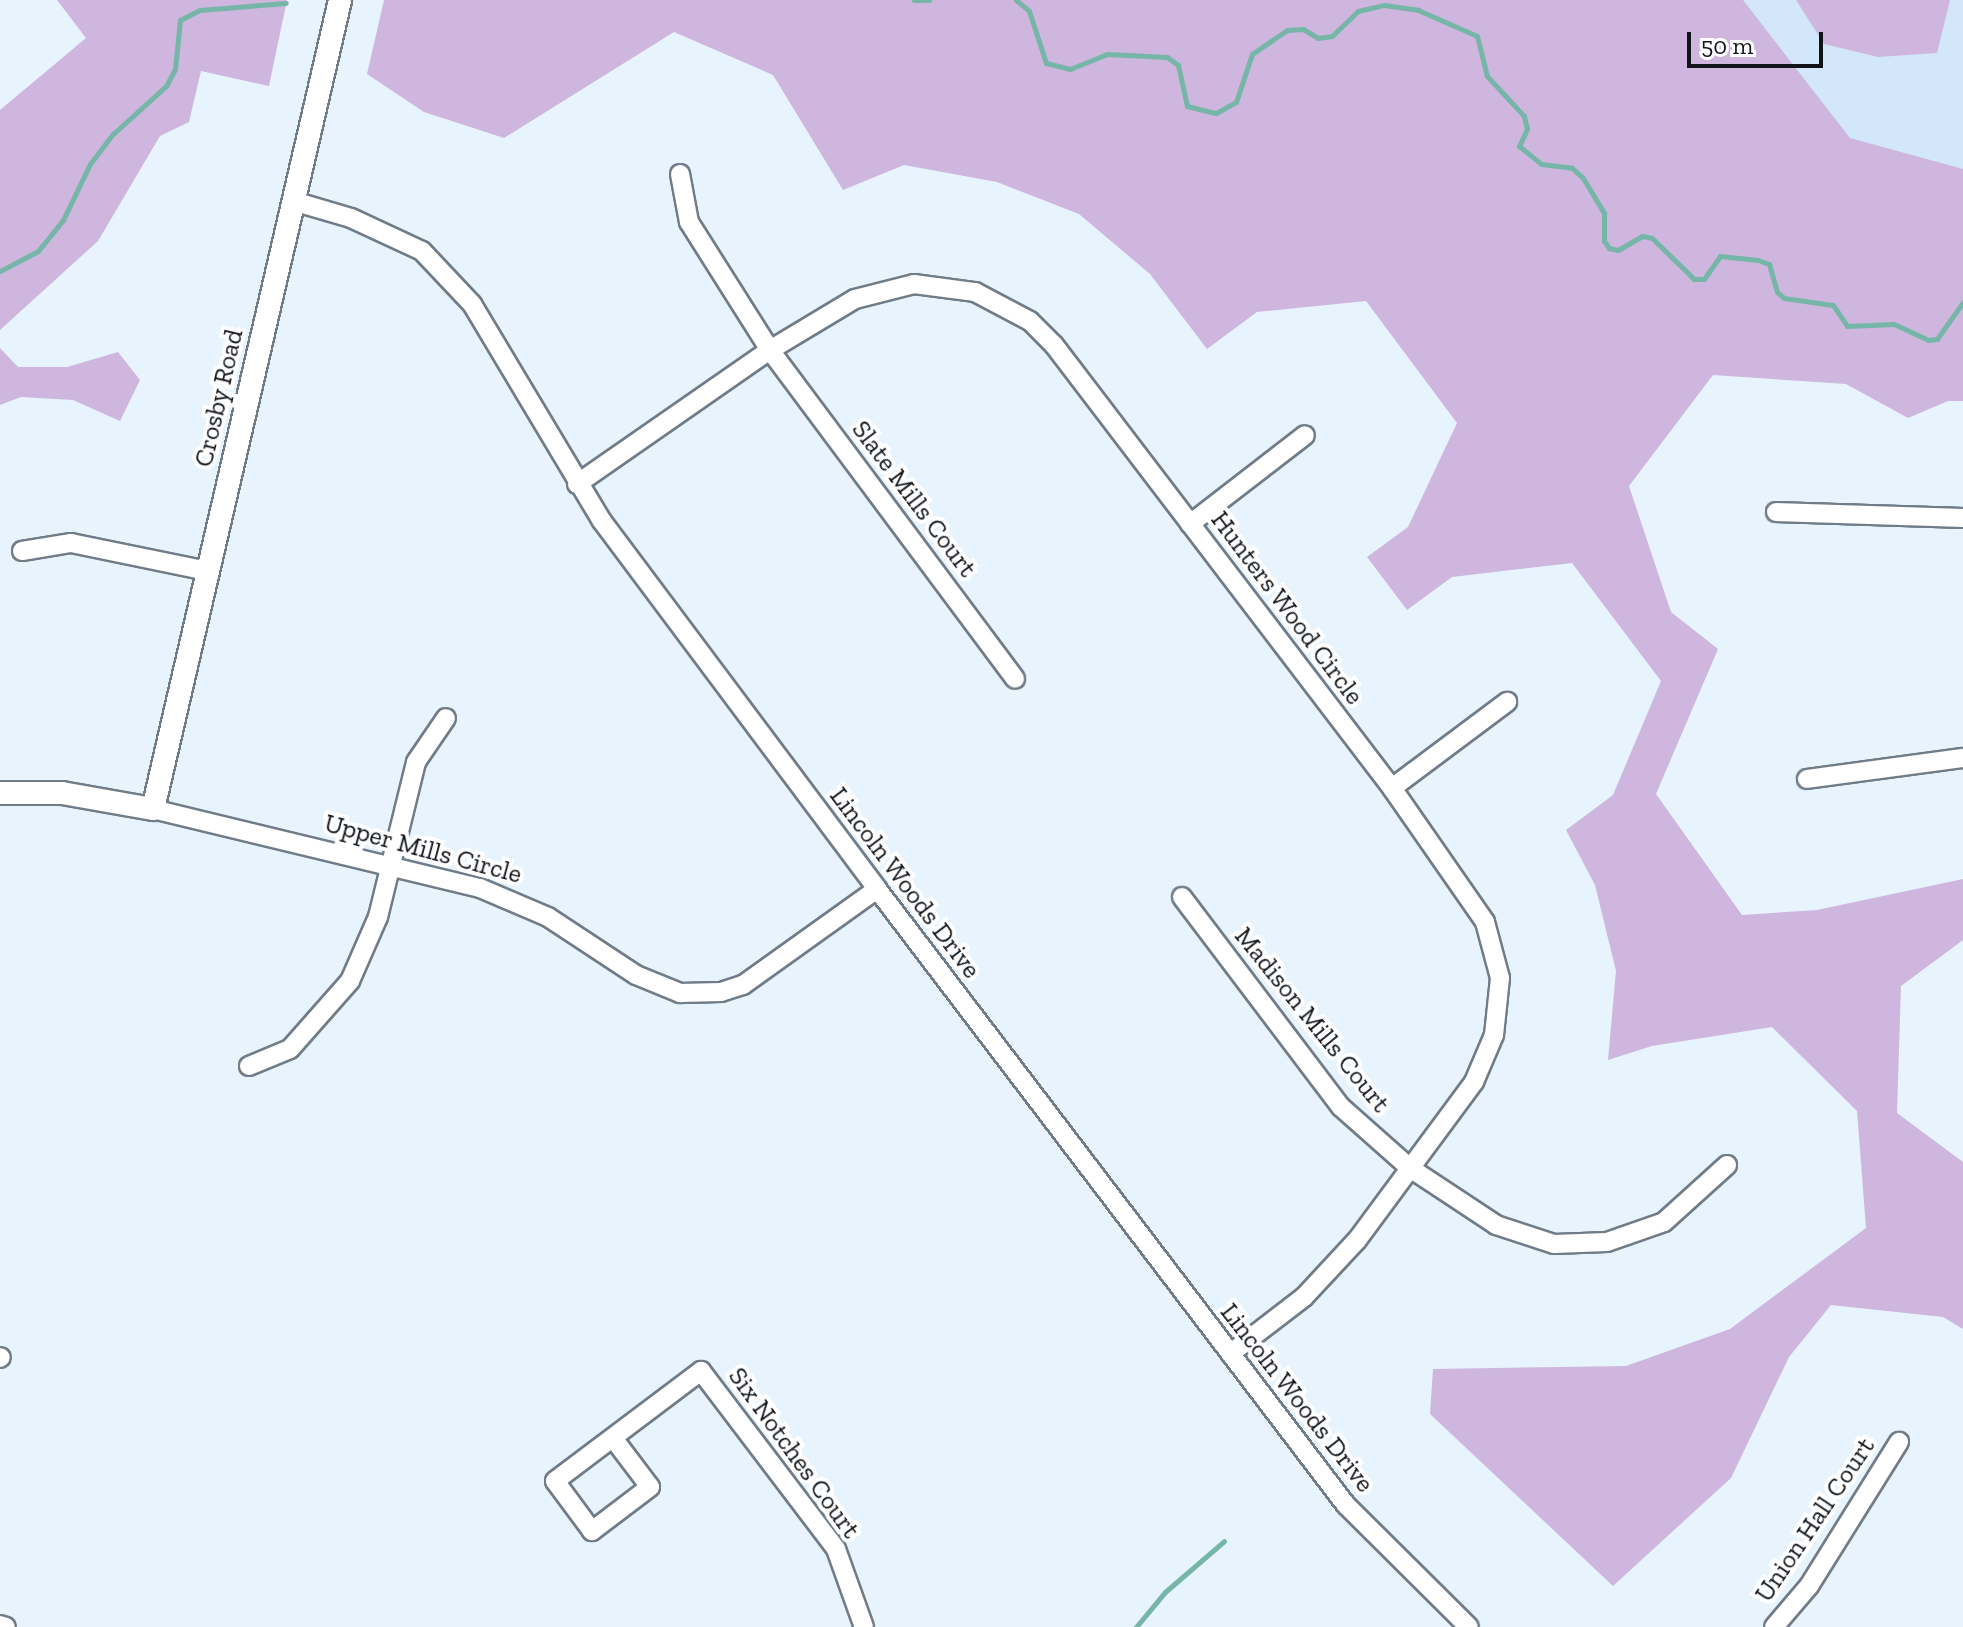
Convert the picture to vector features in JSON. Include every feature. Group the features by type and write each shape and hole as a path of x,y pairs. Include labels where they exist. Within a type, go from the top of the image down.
{"street":[{"name":"Crosby Road","path":"153,809 340,0"},
{"name":"Slate Mills Court","path":"680,174 689,222 770,350 1015,679"},
{"name":"Lincoln Woods Drive","path":"293,201 391,234 422,251 440,269 491,331 577,484 877,889 1230,1354 1377,1540 1469,1627"},
{"name":"Hunters Wood Circle","path":"577,484 823,316 883,289 943,284 1004,304 1054,345 1392,788 1485,922 1500,978 1499,1008 1487,1056 1474,1082 1329,1272 1230,1354"},
{"path":"1190,524 1305,435"},
{"path":"1776,512 1963,518"},
{"path":"22,551 71,543 208,571"},
{"path":"1392,788 1507,702"},
{"path":"249,1066 290,1049 350,981 367,951 416,762 446,718"},
{"path":"1807,779 1963,758"},
{"name":"Upper Mills Circle","path":"0,793 62,793 153,809 390,865 518,902 636,975 680,993 721,992 743,985 877,889"},
{"name":"Madison Mills Court","path":"1182,897 1341,1107 1410,1168 1496,1225 1541,1241 1578,1245 1607,1242 1664,1222 1727,1165"},
{"name":"Six Notches Court","path":"613,1438 650,1487 592,1531 555,1481 701,1371 836,1549 864,1627"},
{"name":"Union Hall Court","path":"1774,1627 1809,1586 1899,1442"},
{"path":"0,1625 6,1627"}],"shaded area":[{"path":"57,0 287,0 269,86 201,71 189,122 160,136 98,241 0,330 0,110 86,38"},
{"path":"384,0 1743,0 1850,138 1963,169 1963,401 1948,401 1908,418 1846,384 1713,375 1629,486 1671,612 1718,649 1656,794 1742,915 1817,910 1963,879 1963,940 1901,986 1897,1113 1963,1162 1963,1329 1943,1317 1831,1305 1789,1357 1731,1478 1613,1586 1430,1414 1433,1369 1626,1366 1730,1329 1866,1228 1857,1111 1772,1027 1652,1046 1608,1060 1616,971 1595,885 1566,830 1613,795 1661,681 1572,563 1452,577 1407,610 1367,557 1408,527 1457,423 1366,301 1257,312 1207,349 1150,274 1079,214 997,182 904,165 843,190 773,75 674,32 504,138 424,112 367,74"},
{"path":"1618,0 1963,0 1963,262"},
{"path":"1796,0 1950,0 1937,53 1878,57 1824,44"},
{"path":"0,348 18,367 67,367 118,352 140,380 120,421 73,400 21,397 0,405"}],"waterway":[{"path":"914,0 929,0"},
{"path":"1016,0 1029,11 1046,63 1070,69 1107,54 1167,57 1178,65 1187,106 1216,113 1236,102 1252,54 1287,30 1303,29 1318,38 1332,36 1358,11 1384,5 1418,10 1477,36 1487,76 1524,116 1527,129 1519,146 1541,164 1572,168 1583,178 1604,213 1604,241 1609,248 1618,250 1642,236 1652,238 1694,279 1704,279 1720,256 1758,260 1769,264 1777,292 1784,298 1833,305 1847,326 1894,324 1928,340 1937,339 1963,302"},
{"path":"0,271 38,251 63,220 90,164 113,134 166,86 175,69 180,20 200,10 286,3"},
{"path":"1136,1627 1165,1592 1224,1541"}]}
